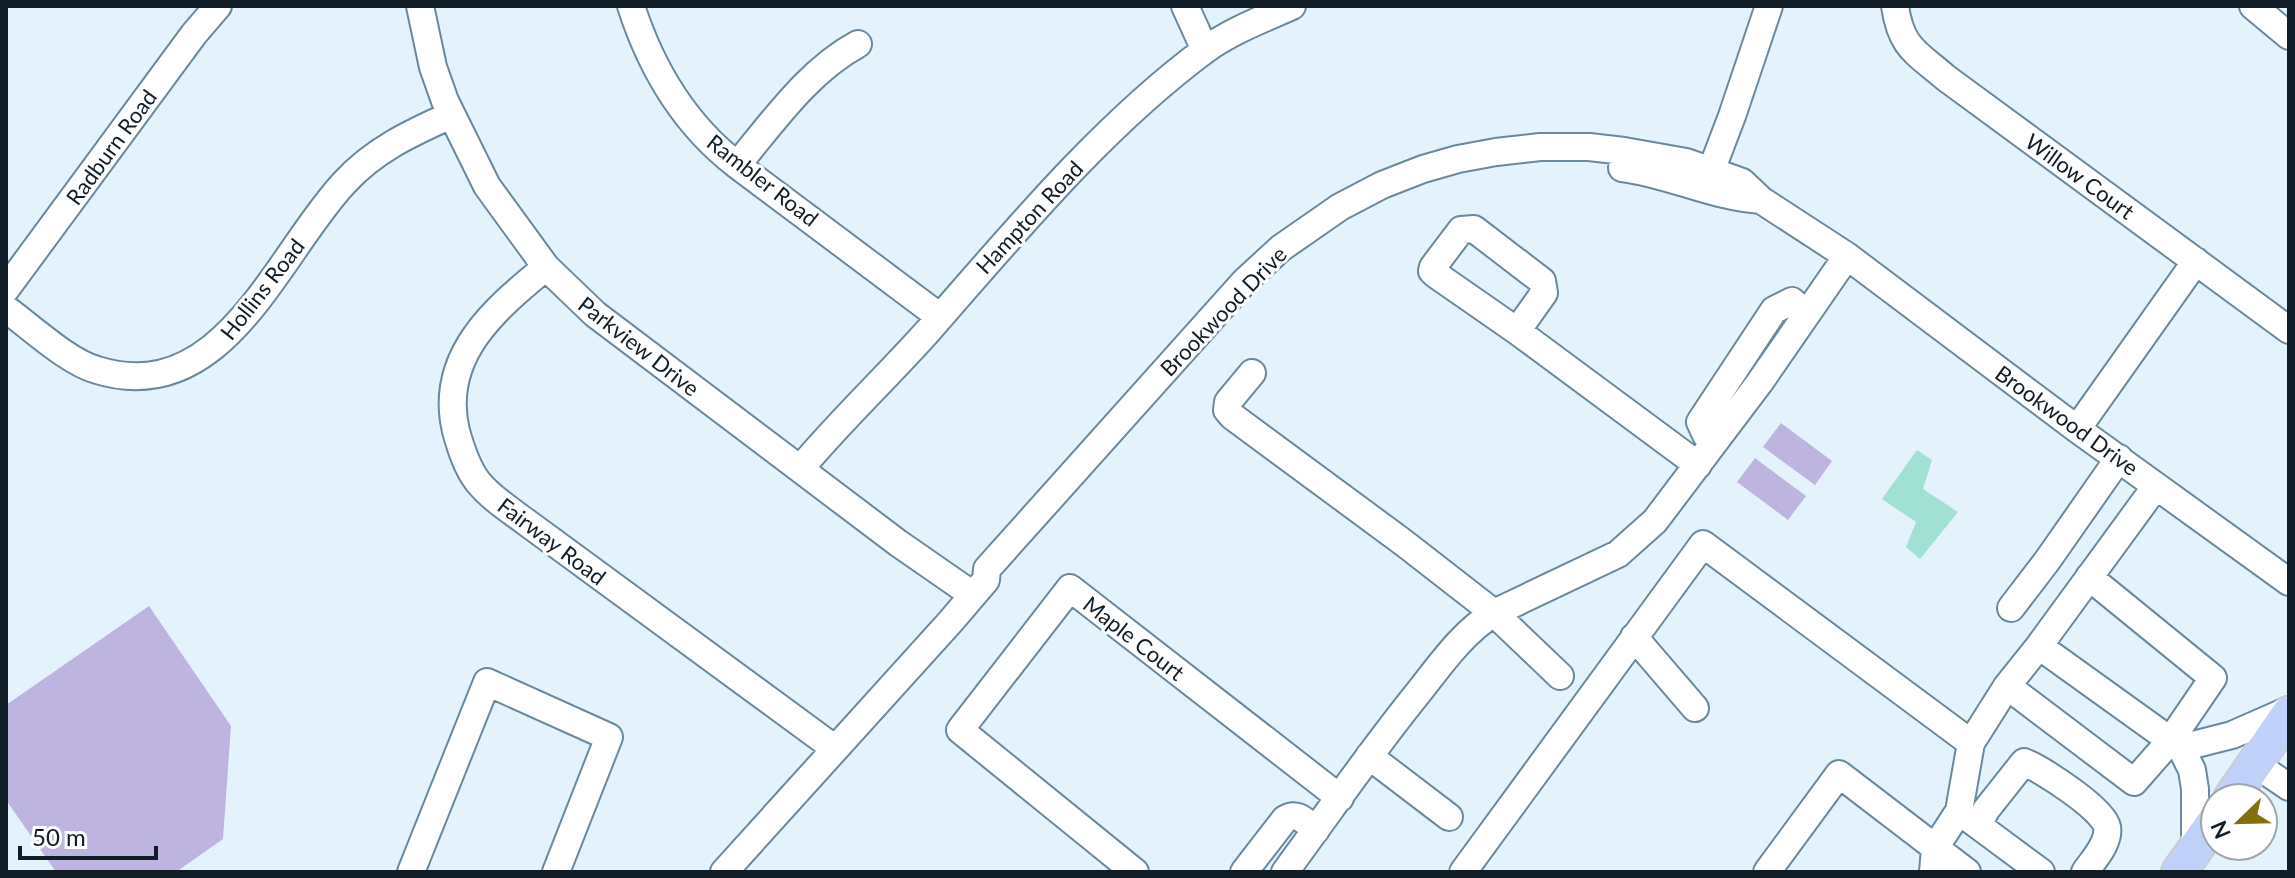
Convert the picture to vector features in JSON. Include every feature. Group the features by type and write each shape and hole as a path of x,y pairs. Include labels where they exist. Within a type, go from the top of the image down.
{"main road":[{"path":"2242,782 2286,724"},
{"path":"2187,861 2199,844"}],"street":[{"name":"Radburn Road","path":"6,289 194,34 218,6"},
{"name":"Parkview Drive","path":"420,6 433,67 451,115 487,186 546,267 595,314 898,543 979,588"},
{"name":"Rambler Road","path":"631,6 661,79 709,141 940,317"},
{"path":"1185,6 1205,50"},
{"name":"Hampton Road","path":"800,469 1099,141 1205,50 1292,6"},
{"path":"1708,180 1769,6"},
{"name":"Willow Court","path":"1895,6 1897,24 1905,42 1946,78 2196,261 2285,317"},
{"path":"2253,6 2289,36"},
{"path":"737,165 800,91 828,63 858,44"},
{"name":"Hollins Road","path":"6,309 69,356 94,370 139,377 176,369 204,354 237,325 269,286 327,202 369,158 412,132 451,115"},
{"name":"Brookwood Drive","path":"724,872 979,588 987,569 1245,281 1281,248 1340,207 1382,185 1423,169 1496,152 1540,147 1624,151 1686,162 1708,180 1742,182 1761,200 1847,256 2077,429 2289,582"},
{"path":"1517,331 1544,293 1542,281 1474,229 1461,230 1432,271 1698,465"},
{"path":"1285,872 1369,756 1462,637 1494,613 1618,554 1655,521 1847,256"},
{"path":"2077,429 2196,261"},
{"name":"Fairway Road","path":"546,267 484,323 457,373 453,394 454,423 468,465 478,482 526,522 834,748"},
{"path":"1252,373 1228,402 1227,410 1232,416 1494,613 1560,676"},
{"path":"2011,608 2119,458"},
{"path":"1969,818 1971,743 2007,686 2156,486"},
{"path":"1463,872 1703,544 1971,743"},
{"path":"2007,686 2134,782 2176,744 2213,678 2089,577"},
{"name":"Maple Court","path":"1127,866 960,730 1070,588 1340,798"},
{"path":"1634,637 1695,708"},
{"path":"2039,646 2176,744 2192,770 2195,789 2187,861"},
{"path":"411,872 487,682 609,737 556,872"},
{"path":"2176,744 2286,724"},
{"path":"1369,756 1449,817"},
{"path":"1934,860 1969,818 1986,810 2024,762 2038,768 2100,813 2107,828 2105,841 2085,872"},
{"path":"2255,764 2289,787"},
{"path":"1767,872 1839,774 1934,860 1967,872"},
{"path":"1244,872 1291,815 1298,816 1316,830"},
{"path":"1969,818 2041,872"}],"shaded area":[{"path":"1781,423 1832,461 1815,485 1763,447"},
{"path":"1917,450 1932,460 1923,489 1958,512 1920,559 1906,547 1916,522 1882,499"},
{"path":"1755,458 1806,496 1788,520 1737,482"},
{"path":"149,606 231,726 223,839 176,872 56,872 6,800 6,705"}]}
